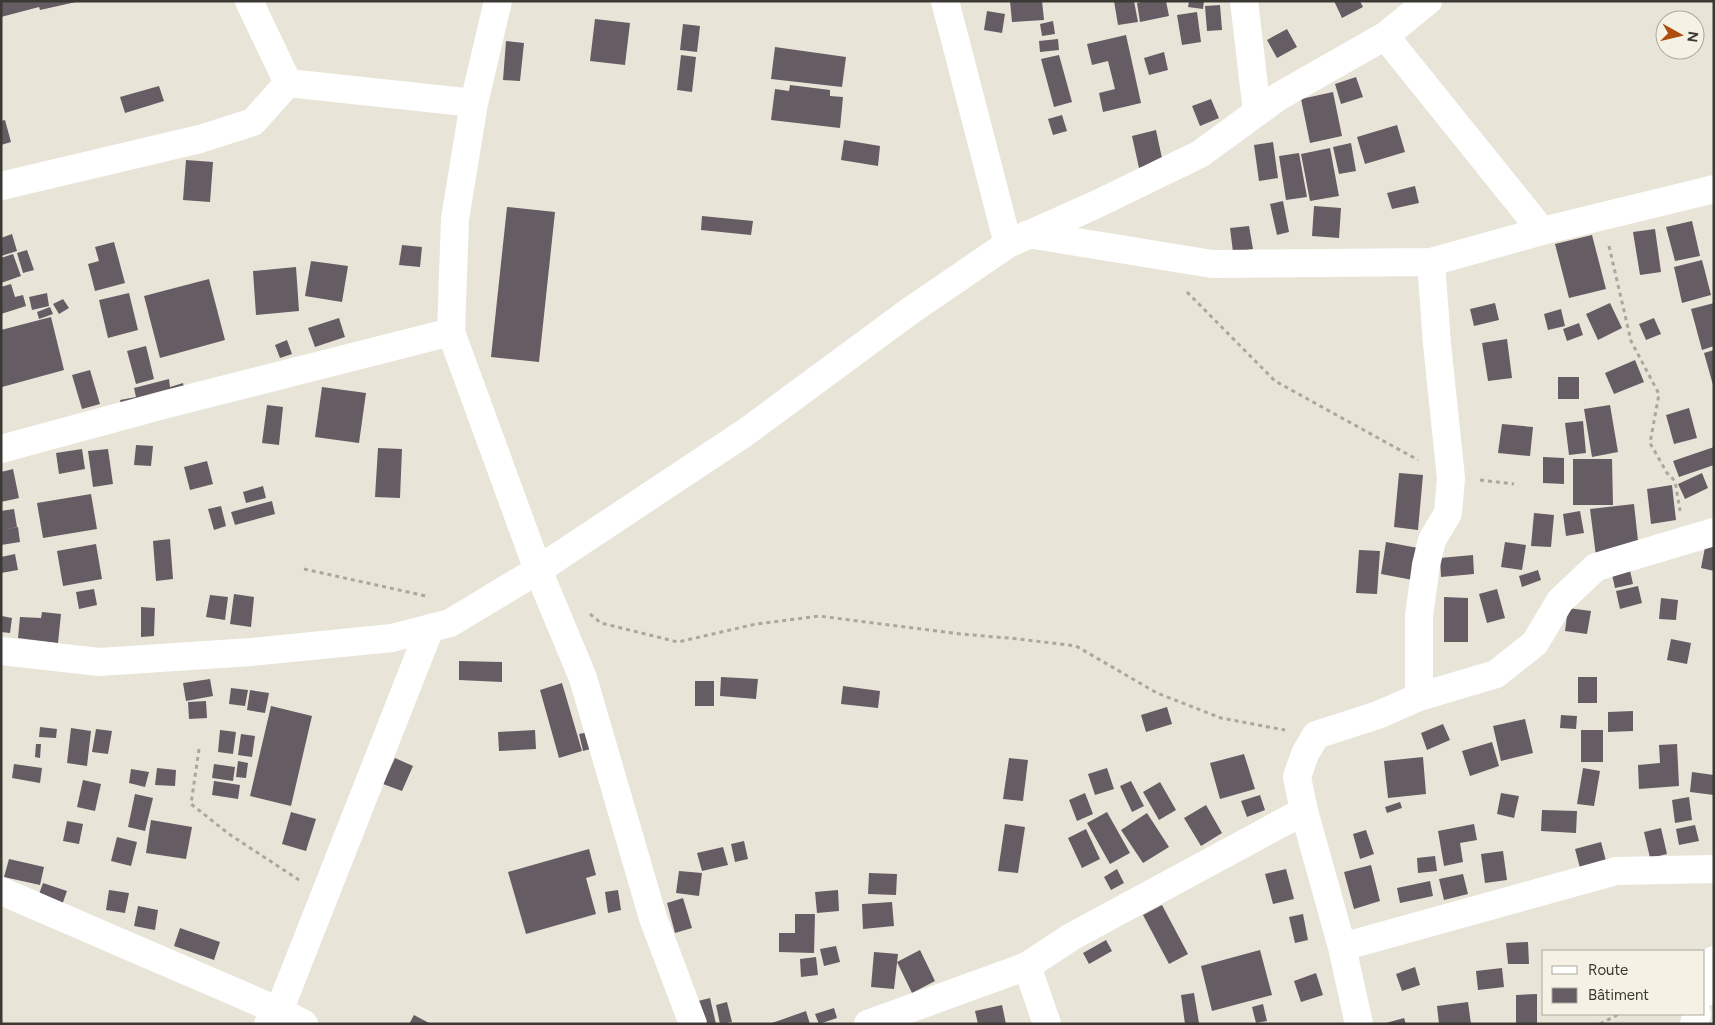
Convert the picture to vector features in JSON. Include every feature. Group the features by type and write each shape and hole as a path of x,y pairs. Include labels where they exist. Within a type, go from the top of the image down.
{"street":[{"path":"249,1 288,83"},
{"path":"498,1 474,103 455,219 451,332 538,570 583,678 653,918 693,1024"},
{"path":"945,1 1018,239"},
{"path":"1244,1 1257,112"},
{"path":"1,651 109,661 251,652 392,638 450,623 538,570 746,432 910,311 1018,239 1096,205 1200,154 1278,97 1385,36 1428,1"},
{"path":"1385,36 1542,231"},
{"path":"288,83 474,103"},
{"path":"1,186 200,139 253,122 288,83"},
{"path":"1018,239 1212,264 1432,262 1542,231 1714,189"},
{"path":"1419,697 1419,616 1426,565 1432,540 1448,514 1451,478 1437,344 1432,262"},
{"path":"1,449 167,404 451,332"},
{"path":"1359,1024 1342,947 1304,811 1297,777 1305,754 1316,735 1378,716 1419,697 1496,674 1535,643 1560,601 1596,567 1714,532"},
{"path":"274,1017 324,897 430,628"},
{"path":"868,1024 1027,966 1071,937 1304,811"},
{"path":"1342,947 1616,871 1714,869"},
{"path":"1,891 274,1017 304,1024"},
{"path":"1705,990 1714,960"},
{"path":"1027,966 1047,1024"}],"path":[{"path":"1602,216 1631,341 1659,394 1650,443 1667,473 1675,481 1685,541"},
{"path":"1184,289 1275,381 1451,478 1514,484"},
{"path":"304,569 428,597"},
{"path":"587,612 601,624 678,642 756,624 819,616 1076,646 1157,693 1221,718 1316,735"},
{"path":"199,749 191,804 229,834 324,897"},
{"path":"1600,1024 1617,1015"}],"building":[{"path":"1,1 76,2 40,10 39,7 1,17"},
{"path":"1010,1 1042,1 1044,20 1012,22"},
{"path":"1114,1 1134,1 1138,22 1118,25"},
{"path":"1166,1 1169,16 1140,22 1137,3"},
{"path":"1189,1 1204,1 1203,9 1188,7"},
{"path":"1334,1 1360,1 1363,7 1342,18"},
{"path":"1220,5 1222,30 1207,31 1205,6"},
{"path":"987,11 1005,14 1002,33 984,30"},
{"path":"1197,12 1201,42 1182,45 1177,15"},
{"path":"595,19 630,23 625,65 590,61"},
{"path":"1053,21 1055,34 1042,36 1040,24"},
{"path":"683,24 700,26 697,52 680,50"},
{"path":"1287,29 1297,47 1277,58 1267,40"},
{"path":"1126,35 1141,103 1103,112 1099,93 1115,89 1108,61 1092,65 1087,44"},
{"path":"1058,39 1059,50 1040,52 1039,41"},
{"path":"506,41 524,43 520,81 503,80"},
{"path":"775,47 846,57 842,87 771,79"},
{"path":"1164,52 1168,70 1149,75 1144,58"},
{"path":"681,55 696,57 692,92 677,90"},
{"path":"1059,55 1072,102 1054,107 1041,59"},
{"path":"1356,77 1363,97 1341,104 1335,84"},
{"path":"790,85 830,90 830,96 843,97 840,128 771,120 775,89 789,91"},
{"path":"159,86 164,101 125,113 120,97"},
{"path":"1333,92 1342,136 1310,143 1301,99"},
{"path":"1211,99 1219,118 1200,126 1192,106"},
{"path":"1062,115 1067,131 1053,135 1048,119"},
{"path":"5,120 11,142 1,145 1,121"},
{"path":"1397,125 1405,152 1365,164 1357,137"},
{"path":"1156,130 1163,163 1139,168 1132,136"},
{"path":"844,140 880,146 878,166 841,160"},
{"path":"1273,142 1278,178 1259,181 1254,145"},
{"path":"1351,143 1356,171 1339,174 1333,147"},
{"path":"1330,148 1339,196 1310,201 1301,154"},
{"path":"1299,153 1307,197 1286,200 1279,156"},
{"path":"186,160 213,162 210,202 183,200"},
{"path":"1415,186 1419,203 1392,209 1387,193"},
{"path":"1283,201 1289,232 1277,235 1270,204"},
{"path":"1314,206 1341,208 1339,238 1312,236"},
{"path":"507,207 555,212 539,362 491,357"},
{"path":"702,216 753,221 751,235 701,230"},
{"path":"1692,221 1700,256 1675,261 1666,227"},
{"path":"1249,226 1253,249 1233,252 1230,228"},
{"path":"1655,229 1661,272 1640,275 1633,232"},
{"path":"12,234 17,251 1,256 1,238"},
{"path":"1592,235 1606,289 1569,298 1555,244"},
{"path":"114,242 125,283 95,291 88,264 99,261 95,247"},
{"path":"402,245 422,247 420,267 399,265"},
{"path":"27,250 34,270 23,273 17,253"},
{"path":"13,254 21,276 1,283 1,258"},
{"path":"1702,260 1711,295 1682,303 1674,267"},
{"path":"311,261 348,266 342,302 305,296"},
{"path":"296,267 299,311 256,315 253,271"},
{"path":"209,279 225,340 160,358 144,296"},
{"path":"11,284 15,297 23,295 26,306 1,314 1,287"},
{"path":"47,293 49,306 32,310 29,297"},
{"path":"129,293 138,330 108,338 99,300"},
{"path":"63,299 69,308 59,314 53,304"},
{"path":"1495,303 1499,320 1474,326 1470,309"},
{"path":"1610,303 1622,328 1598,340 1586,314"},
{"path":"1714,303 1714,346 1702,350 1691,309"},
{"path":"50,307 53,314 39,319 37,312"},
{"path":"1561,309 1565,326 1548,330 1544,314"},
{"path":"51,317 64,370 2,387 1,330"},
{"path":"339,318 345,337 315,347 308,328"},
{"path":"1654,318 1661,334 1646,340 1639,324"},
{"path":"1579,323 1583,335 1567,341 1563,329"},
{"path":"1507,339 1512,378 1488,381 1482,343"},
{"path":"287,340 292,354 280,358 275,345"},
{"path":"146,346 154,379 136,384 127,351"},
{"path":"1714,350 1714,385 1713,385 1704,353"},
{"path":"1635,360 1644,382 1614,394 1605,373"},
{"path":"90,370 100,404 82,409 72,375"},
{"path":"1558,377 1579,377 1579,399 1558,399"},
{"path":"169,379 170,387 183,383 186,396 123,411 120,400 136,397 134,388"},
{"path":"322,387 366,393 359,443 315,437"},
{"path":"267,405 283,407 279,445 262,443"},
{"path":"1610,405 1618,452 1592,457 1584,409"},
{"path":"1689,408 1697,438 1674,444 1666,415"},
{"path":"1583,421 1586,453 1569,455 1565,423"},
{"path":"1502,424 1533,427 1530,456 1498,453"},
{"path":"136,445 153,446 151,466 134,465"},
{"path":"1714,447 1714,465 1679,477 1673,461"},
{"path":"378,448 402,449 400,498 375,497"},
{"path":"82,449 85,469 59,474 56,453"},
{"path":"108,449 113,484 93,487 88,451"},
{"path":"1543,457 1564,458 1564,484 1543,483"},
{"path":"1573,459 1612,459 1613,505 1573,505"},
{"path":"207,461 213,484 190,490 184,467"},
{"path":"13,469 19,498 1,502 1,472"},
{"path":"1399,473 1423,475 1418,530 1394,527"},
{"path":"1702,473 1708,488 1685,499 1678,484"},
{"path":"1672,485 1676,520 1651,524 1647,489"},
{"path":"263,486 266,498 246,503 243,492"},
{"path":"91,494 97,529 43,538 37,503"},
{"path":"272,501 275,514 235,525 231,512"},
{"path":"1634,504 1639,550 1596,556 1590,509"},
{"path":"221,506 226,526 214,530 208,509"},
{"path":"14,509 17,527 3,530 18,527 20,542 1,545 1,511"},
{"path":"1580,511 1584,533 1566,536 1563,514"},
{"path":"1534,513 1554,515 1551,547 1531,546"},
{"path":"170,539 173,579 156,581 153,541"},
{"path":"1386,542 1418,548 1413,580 1381,574"},
{"path":"1505,542 1526,545 1522,570 1501,567"},
{"path":"1706,542 1714,544 1714,571 1701,568"},
{"path":"96,544 102,579 63,586 57,551"},
{"path":"1359,550 1380,551 1377,594 1356,593"},
{"path":"15,554 18,570 1,573 1,557"},
{"path":"1473,555 1474,574 1441,577 1440,558"},
{"path":"1629,566 1633,584 1615,588 1611,570"},
{"path":"1538,570 1541,580 1522,587 1519,576"},
{"path":"1638,586 1642,603 1620,609 1616,591"},
{"path":"94,589 97,605 79,609 76,592"},
{"path":"1497,589 1505,618 1487,623 1479,594"},
{"path":"234,594 254,597 251,627 230,624"},
{"path":"210,595 228,597 225,620 206,617"},
{"path":"1444,597 1468,598 1468,642 1444,642"},
{"path":"1661,598 1678,600 1676,620 1659,619"},
{"path":"141,607 155,608 154,636 141,637"},
{"path":"1568,608 1591,611 1587,634 1565,631"},
{"path":"42,612 61,614 58,643 18,638 20,617 41,618"},
{"path":"2,616 12,618 10,633 1,632"},
{"path":"1671,639 1691,643 1687,664 1667,660"},
{"path":"459,661 502,662 502,682 459,680"},
{"path":"721,677 758,679 756,699 720,696"},
{"path":"1578,677 1597,677 1597,703 1578,703"},
{"path":"210,679 213,696 186,701 183,683"},
{"path":"695,681 714,681 714,706 695,706"},
{"path":"562,683 582,751 559,758 540,690"},
{"path":"843,686 880,691 878,708 841,704"},
{"path":"231,688 248,690 245,706 229,704"},
{"path":"250,690 269,693 265,713 247,710"},
{"path":"206,701 207,718 189,719 188,702"},
{"path":"271,706 312,716 291,806 250,796"},
{"path":"1167,707 1172,724 1146,732 1141,715"},
{"path":"1633,711 1633,731 1608,732 1608,712"},
{"path":"1561,715 1577,716 1576,729 1560,728"},
{"path":"1525,719 1533,753 1501,761 1493,726"},
{"path":"1443,724 1450,740 1427,750 1421,733"},
{"path":"40,727 57,729 56,738 39,737"},
{"path":"71,728 91,731 87,766 67,763"},
{"path":"96,729 112,731 108,754 92,752"},
{"path":"220,730 236,732 233,754 218,752"},
{"path":"535,730 536,749 499,751 498,732"},
{"path":"1581,730 1603,730 1603,762 1581,762"},
{"path":"594,731 598,747 583,751 579,734"},
{"path":"241,734 255,736 252,757 238,755"},
{"path":"1492,742 1499,766 1470,776 1462,751"},
{"path":"36,744 41,744 40,758 35,757"},
{"path":"1677,744 1679,786 1639,789 1638,765 1660,763 1659,745"},
{"path":"1244,754 1255,789 1220,799 1210,763"},
{"path":"1423,757 1426,794 1388,798 1384,761"},
{"path":"395,758 413,766 402,791 383,784"},
{"path":"1009,758 1028,760 1023,801 1003,799"},
{"path":"238,761 248,763 246,778 236,777"},
{"path":"14,764 42,768 40,783 12,778"},
{"path":"214,764 235,767 233,781 212,778"},
{"path":"157,768 176,770 175,786 155,785"},
{"path":"1107,768 1114,789 1095,795 1088,774"},
{"path":"1583,768 1600,771 1594,806 1577,804"},
{"path":"131,769 149,772 145,787 129,783"},
{"path":"1692,772 1714,775 1714,795 1690,792"},
{"path":"83,780 101,784 95,811 77,807"},
{"path":"214,781 240,785 238,799 212,795"},
{"path":"1131,781 1144,806 1132,812 1120,786"},
{"path":"1160,782 1176,810 1159,820 1143,792"},
{"path":"1085,793 1093,814 1077,821 1069,800"},
{"path":"1501,793 1519,796 1514,818 1497,814"},
{"path":"135,794 153,798 145,831 128,827"},
{"path":"1260,795 1265,810 1247,817 1241,801"},
{"path":"1689,797 1692,820 1675,823 1672,800"},
{"path":"1400,802 1402,808 1387,813 1385,807"},
{"path":"1206,805 1222,833 1201,846 1184,818"},
{"path":"1542,810 1577,811 1576,833 1541,831"},
{"path":"291,812 316,819 306,851 282,844"},
{"path":"1107,812 1130,853 1110,864 1087,823"},
{"path":"1147,813 1169,847 1143,863 1121,830"},
{"path":"151,820 192,827 186,859 146,853"},
{"path":"67,821 83,824 79,844 63,841"},
{"path":"1005,824 1025,827 1018,873 998,871"},
{"path":"1474,824 1477,840 1460,843 1463,862 1444,866 1438,831"},
{"path":"1695,825 1699,841 1679,845 1676,829"},
{"path":"1661,828 1667,854 1650,858 1644,832"},
{"path":"1086,829 1100,859 1082,868 1068,838"},
{"path":"1366,830 1374,854 1360,859 1353,834"},
{"path":"117,837 137,842 131,866 111,861"},
{"path":"744,841 748,859 735,862 731,844"},
{"path":"1601,842 1609,872 1583,879 1575,849"},
{"path":"723,847 728,865 702,871 697,853"},
{"path":"589,849 596,875 586,878 596,914 526,934 508,872"},
{"path":"1503,851 1507,880 1485,883 1481,854"},
{"path":"1435,856 1437,871 1418,873 1417,858"},
{"path":"9,859 44,867 40,885 4,877"},
{"path":"1371,865 1380,901 1354,909 1344,872"},
{"path":"1117,869 1124,883 1111,890 1104,877"},
{"path":"1286,869 1294,899 1273,904 1265,874"},
{"path":"679,871 702,873 699,896 676,893"},
{"path":"869,873 897,874 896,895 868,894"},
{"path":"1463,874 1468,894 1444,900 1439,879"},
{"path":"1430,881 1433,896 1400,903 1397,888"},
{"path":"43,883 67,891 62,905 38,897"},
{"path":"109,890 129,893 125,913 106,910"},
{"path":"618,890 621,910 608,913 605,892"},
{"path":"838,890 839,911 817,913 815,892"},
{"path":"683,898 692,928 675,933 667,903"},
{"path":"892,902 894,926 863,929 862,904"},
{"path":"1162,905 1188,954 1169,964 1143,915"},
{"path":"138,906 158,910 155,930 134,926"},
{"path":"795,914 815,914 814,953 779,952 779,933 795,933"},
{"path":"1303,914 1308,940 1295,943 1289,917"},
{"path":"180,928 220,942 214,960 174,946"},
{"path":"1106,940 1112,951 1089,964 1083,953"},
{"path":"1528,942 1529,964 1508,964 1506,943"},
{"path":"836,946 840,962 824,966 820,949"},
{"path":"920,950 935,981 912,993 897,962"},
{"path":"1260,950 1272,995 1212,1011 1201,966"},
{"path":"874,952 898,954 894,989 871,987"},
{"path":"816,957 818,975 801,977 800,959"},
{"path":"1415,967 1420,985 1402,991 1396,974"},
{"path":"1502,968 1504,987 1478,990 1476,971"},
{"path":"1316,973 1323,995 1301,1002 1294,981"},
{"path":"1194,993 1199,1023 1185,1024 1181,995"},
{"path":"1537,994 1537,1024 1516,1024 1516,995"},
{"path":"710,998 716,1024 700,1024 694,1002"},
{"path":"727,1002 732,1022 720,1024 716,1005"},
{"path":"1468,1002 1471,1024 1439,1024 1437,1006"},
{"path":"1263,1004 1267,1021 1256,1023 1252,1007"},
{"path":"1002,1005 1006,1024 978,1024 975,1011"},
{"path":"834,1008 837,1018 819,1024 815,1014"},
{"path":"806,1011 810,1024 772,1024 772,1023"},
{"path":"414,1015 431,1024 409,1024"},
{"path":"1404,1018 1406,1024 1386,1024 1386,1023"}]}
